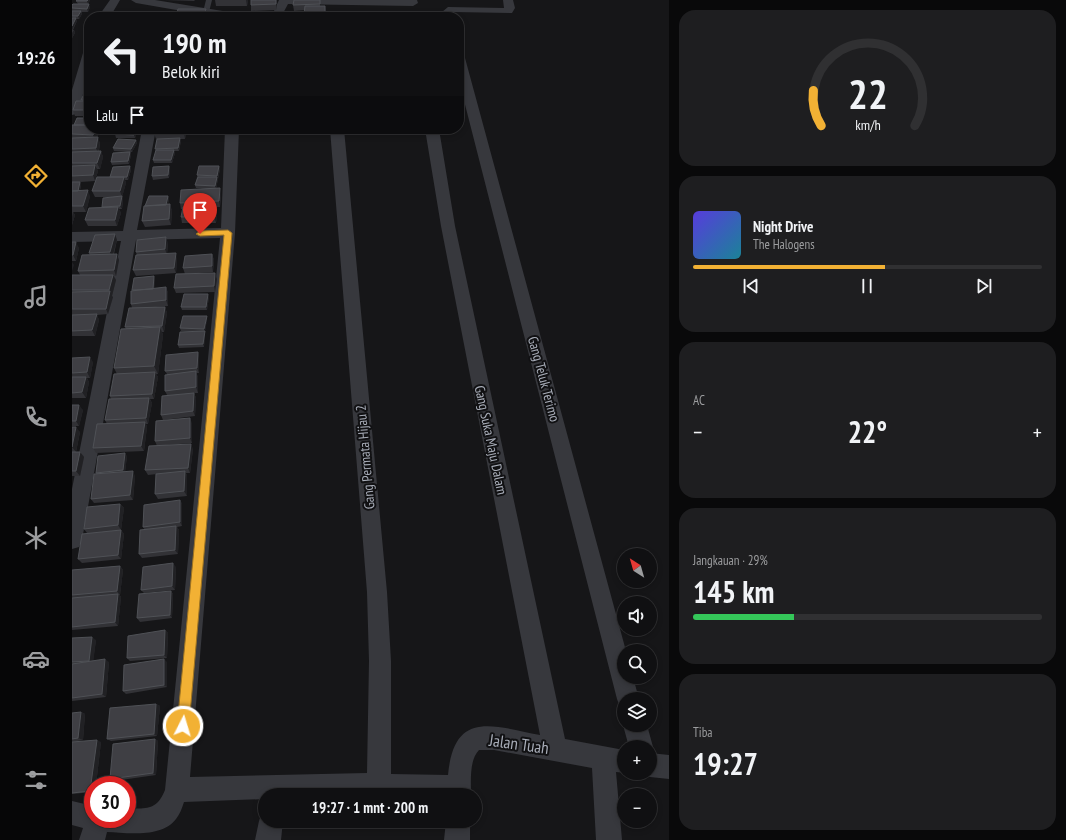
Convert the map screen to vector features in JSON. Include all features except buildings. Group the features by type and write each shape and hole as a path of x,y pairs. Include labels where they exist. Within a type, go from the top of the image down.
{"street":[{"path":"107,12 115,0"},
{"path":"136,0 171,12 206,12"},
{"path":"278,12 284,0 331,6 413,2 414,12"},
{"path":"447,12 452,10 508,11 510,8 508,0"},
{"path":"72,111 84,70"},
{"name":"Gang Teluk Terimo","path":"464,77 626,692"},
{"path":"72,540 148,134"},
{"path":"136,821 157,819 167,812 177,790 228,233 232,134"},
{"name":"Gang Permata Hijau 2","path":"337,134 377,592 380,661 379,785"},
{"name":"Gang Suka Maju Dalam","path":"433,134 448,226 555,750"},
{"path":"72,237 228,233"},
{"name":"Jalan Tuah","path":"459,788 462,754 467,743 475,739 494,738 614,761"},
{"path":"609,840 614,761"},
{"path":"657,766 669,767"},
{"path":"317,788 379,785 419,788"},
{"path":"177,790 258,790"},
{"path":"72,813 84,816"},
{"path":"92,840 95,828"},
{"path":"268,840 270,828"},
{"path":"457,840 458,828"}],"lane":[{"path":"206,12 209,0"}],"route":[{"path":"183,726 228,233 200,234"}]}
